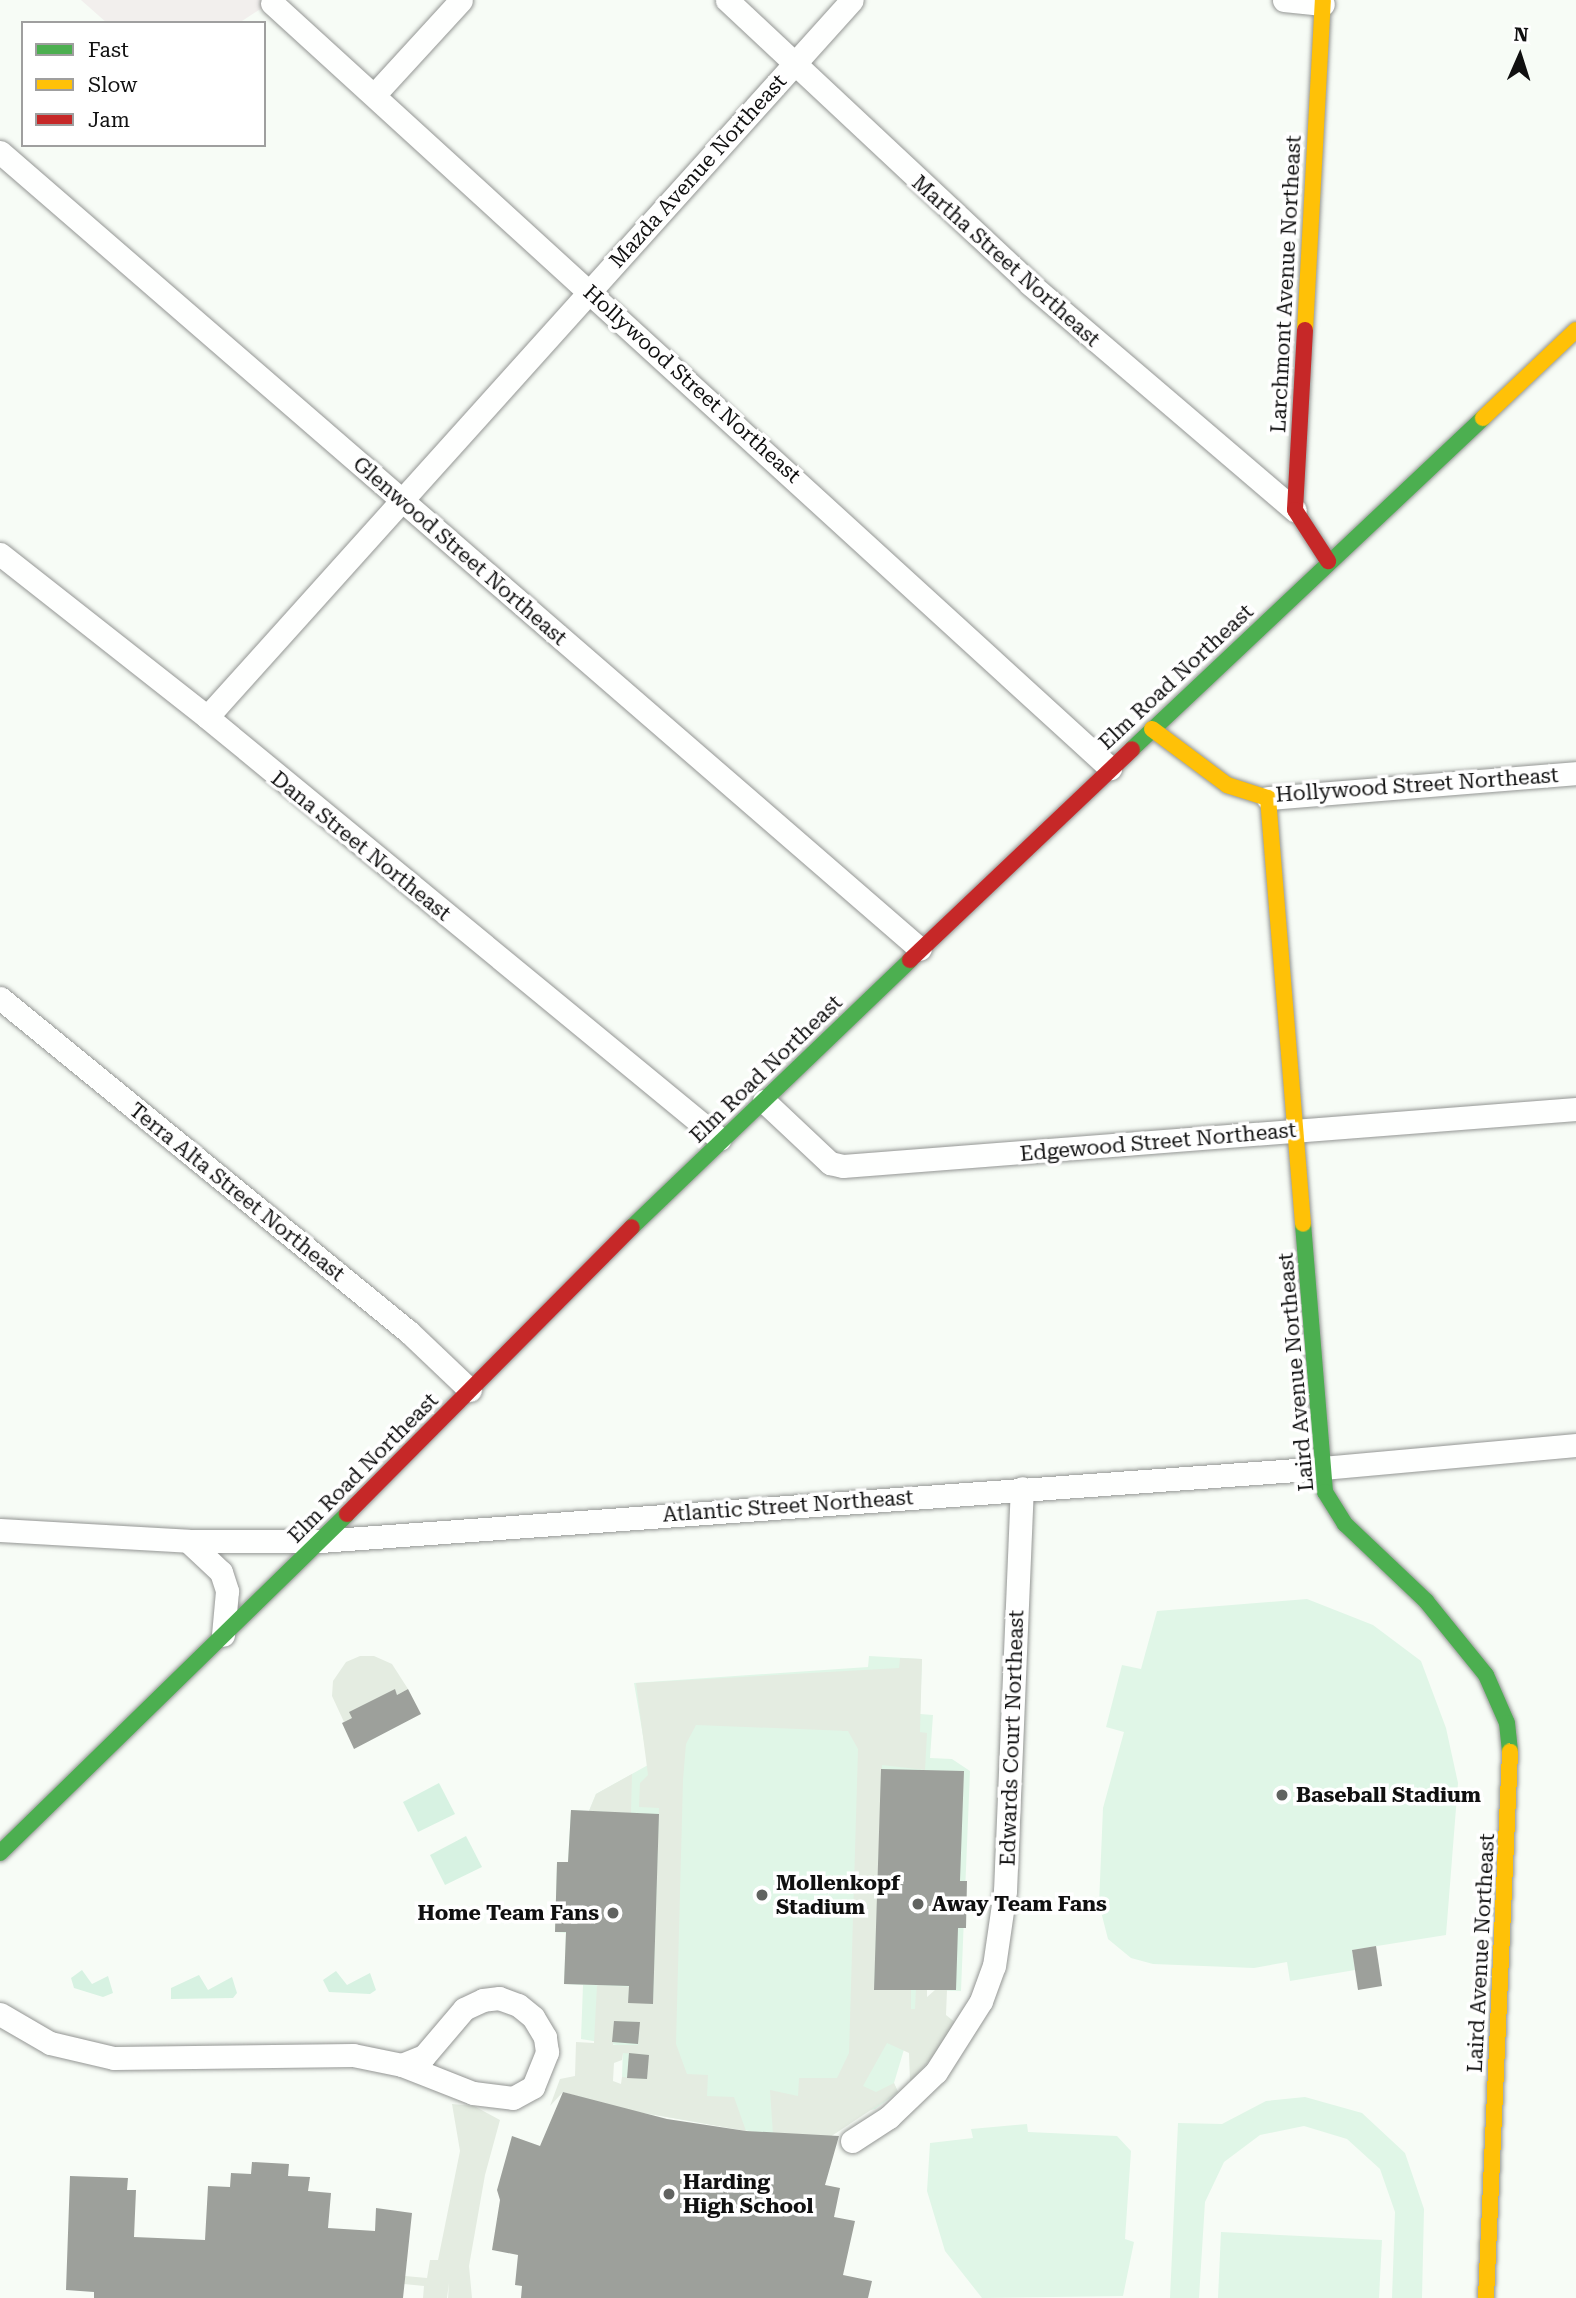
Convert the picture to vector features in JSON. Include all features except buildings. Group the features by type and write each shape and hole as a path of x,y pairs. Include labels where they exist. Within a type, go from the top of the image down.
{"street":[{"path":"375,94 461,0"},
{"name":"Martha Street Northeast","path":"727,0 1030,284 1295,510"},
{"name":"Mazda Avenue Northeast","path":"207,718 852,0"},
{"path":"1284,0 1323,2"},
{"name":"Larchmont Avenue Northeast","path":"1295,510 1323,2"},
{"name":"Hollywood Street Northeast","path":"272,3 375,94 1110,768"},
{"name":"Glenwood Street Northeast","path":"0,152 920,950"},
{"name":"Elm Road Northeast","path":"0,1853 320,1541 720,1139 764,1101 1328,561 1575,332"},
{"path":"1295,510 1328,561"},
{"name":"Dana Street Northeast","path":"0,554 207,718 720,1139"},
{"name":"Hollywood Street Northeast","path":"1153,729 1227,785 1268,797 1576,773"},
{"name":"Laird Avenue Northeast","path":"1268,797 1325,1492 1334,1511 1452,1632 1486,1675 1507,1723 1511,1762 1486,2298"},
{"name":"Terra Alta Street Northeast","path":"0,998 409,1332 470,1390"},
{"name":"Edgewood Street Northeast","path":"764,1101 830,1163 843,1166 1576,1109"},
{"name":"Atlantic Street Northeast","path":"0,1530 188,1541 320,1541 1323,1468 1576,1445"},
{"name":"Edwards Court Northeast","path":"852,2141 889,2117 936,2072 981,2001 994,1966 1005,1891 1023,1488"},
{"path":"188,1541 221,1572 227,1591 223,1635"},
{"path":"0,2014 50,2043 114,2058 191,2060 315,2053 402,2064 472,2093 513,2098 533,2087 547,2052 545,2037 533,2017 518,2005 499,1998 483,2000 464,2009 424,2056 402,2064"}],"shaded area":[{"path":"81,0 274,0 242,21 105,21"},
{"path":"360,1656 374,1656 392,1664 408,1689 397,1695 395,1690 350,1713 352,1718 344,1722 332,1696 333,1681 346,1662"},
{"path":"900,1658 922,1659 920,1732 927,1733 925,1770 882,1765 874,1990 911,1987 911,2009 915,2009 916,1988 927,1989 927,1997 935,1990 947,1990 946,2015 956,2023 940,2048 910,2083 909,2053 887,2043 863,2086 876,2092 894,2083 898,2092 827,2139 773,2135 770,2090 798,2096 799,2078 837,2078 849,2053 858,1749 848,1731 696,1725 686,1744 683,1780 676,2044 687,2074 708,2075 707,2096 734,2097 746,2131 621,2109 563,2092 550,2106 560,2079 575,2076 576,2042 594,2043 597,1985 632,1987 628,2001 653,2004 659,1808 639,1807 640,1783 648,1775 636,1683 899,1668","holes":["614,2021 639,2022 638,2045 613,2045","623,2053 648,2055 646,2079 622,2077 621,2084 613,2081 614,2063 622,2060"]},
{"path":"632,1774 631,1813 589,1811 596,1794"},
{"path":"452,2104 474,2106 500,2120 485,2175 469,2266 472,2298 448,2298 449,2283 447,2298 423,2298 424,2286 404,2284 405,2276 427,2278 430,2260 438,2260 460,2151"}],"green space":[{"name":"Baseball Stadium","path":"1307,1599 1373,1625 1421,1661 1446,1728 1458,1783 1446,1935 1352,1950 1355,1970 1290,1981 1287,1962 1254,1968 1153,1964 1131,1958 1108,1939 1099,1904 1103,1808 1124,1732 1106,1727 1122,1665 1141,1669 1157,1611"},
{"name":"Mollenkopf Stadium","path":"869,1656 922,1659 920,1714 933,1715 930,1758 952,1759 970,1771 961,1991 927,1990 926,2027 911,2026 894,2083 898,2092 875,2109 773,2135 621,2109 623,2046 581,2039 583,1985 564,1984 566,1933 555,1932 557,1862 568,1862 571,1810 589,1811 596,1794 648,1765 634,1683 868,1667"},
{"path":"439,1783 455,1814 418,1832 403,1802"},
{"path":"466,1836 482,1867 445,1885 430,1855"},
{"path":"82,1970 92,1984 108,1976 113,1993 103,1997 74,1988 71,1978"},
{"path":"336,1971 347,1985 370,1973 376,1990 370,1994 329,1992 323,1980"},
{"path":"199,1975 208,1990 232,1977 237,1993 233,1998 171,1999 171,1988"},
{"path":"1305,2097 1362,2113 1405,2153 1424,2209 1422,2298 1392,2298 1395,2212 1380,2169 1347,2139 1304,2126 1260,2135 1224,2162 1205,2202 1199,2298 1170,2298 1178,2123 1222,2124 1266,2101"},
{"path":"1027,2124 1028,2132 1117,2136 1131,2151 1125,2239 1134,2242 1123,2296 982,2298 945,2251 927,2191 930,2143 973,2138 971,2129"},
{"path":"1221,2232 1382,2240 1379,2298 1218,2298"}],"traffic: fast":[{"path":"1132,749 1483,418"},
{"path":"632,1227 910,960"},
{"path":"1303,1224 1325,1492 1345,1524 1426,1601 1486,1675 1507,1723 1510,1752"},
{"path":"0,1853 347,1514"}],"traffic: slow":[{"path":"1305,330 1323,0"},
{"path":"1483,418 1576,330"},
{"path":"1152,729 1227,785 1268,798 1303,1224"},
{"path":"1486,2298 1510,1752"}],"traffic: jam":[{"path":"1305,330 1295,510 1328,561"},
{"path":"910,960 1132,749"},
{"path":"347,1514 632,1227"}],"place":[{"name":"Baseball Stadium","path":"1282,1795"},
{"name":"Mollenkopf Stadium","path":"762,1895"},
{"name":"Away Team Fans","path":"918,1904"},
{"name":"Home Team Fans","path":"613,1913"},
{"name":"Harding High School","path":"669,2194"}]}
